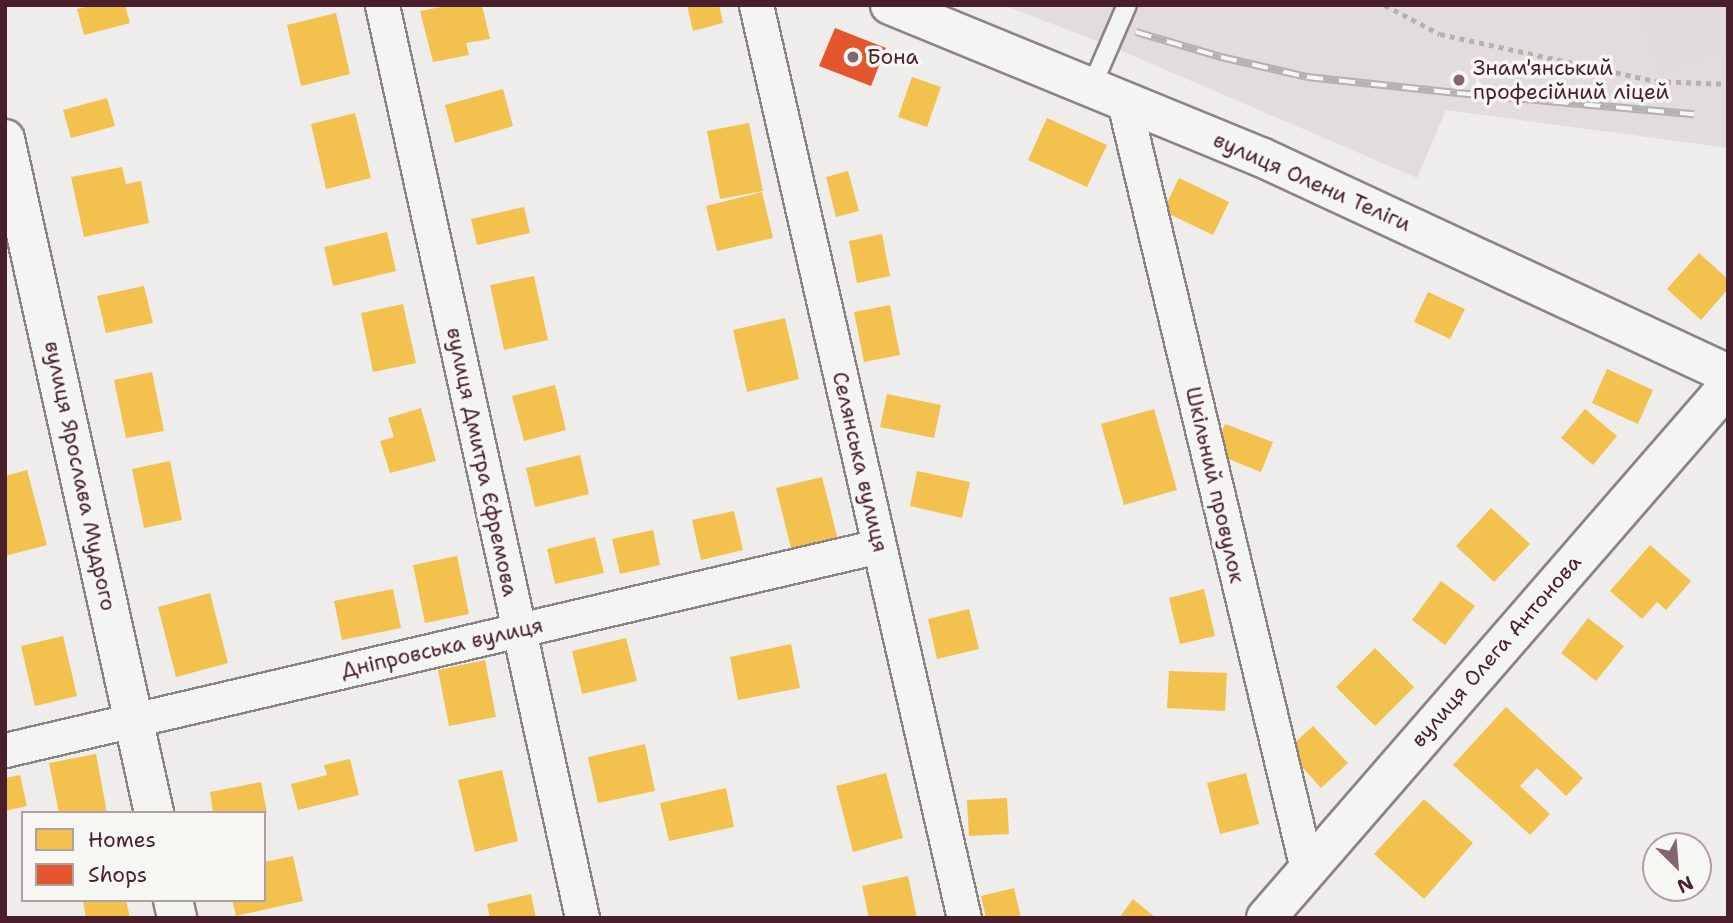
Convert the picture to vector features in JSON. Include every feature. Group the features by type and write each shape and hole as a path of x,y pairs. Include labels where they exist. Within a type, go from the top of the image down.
{"street":[{"name":"вулиця Дмитра Єфремова","path":"382,5 582,918"},
{"name":"Селянська вулиця","path":"756,5 964,918"},
{"name":"вулиця Олени Теліги","path":"890,5 1261,157 1728,374"},
{"name":"Шкільний провулок","path":"1107,95 1307,869"},
{"name":"вулиця Ярослава Мудрого","path":"5,139 154,811"},
{"name":"вулиця Олега Антонова","path":"1266,918 1728,386"},
{"name":"Дніпровська вулиця","path":"5,750 879,546"}],"lane":[{"path":"1107,95 1126,5"}],"path":[{"path":"1385,5 1440,34 1656,81 1728,84"}],"shaded area":[{"path":"1003,5 1115,5 1099,42"},
{"name":"Знам'янський професійний ліцей","path":"1136,5 1728,5 1728,148 1446,110 1417,178 1117,49"},
{"path":"1640,5 1728,5 1728,52 1658,71"}],"building: Homes":[{"path":"94,5 125,5 130,23 84,35 77,9"},
{"path":"451,5 482,5 490,39 466,43 469,55 433,62 420,11"},
{"path":"687,5 719,5 723,23 693,31"},
{"path":"336,13 350,74 301,86 287,25"},
{"path":"912,77 941,87 927,127 898,117"},
{"path":"503,89 513,126 455,143 445,105"},
{"path":"107,98 115,126 71,138 63,110"},
{"path":"355,113 371,178 326,189 311,124"},
{"path":"1047,118 1107,145 1087,187 1028,160"},
{"path":"749,123 763,191 720,199 707,131"},
{"path":"122,167 126,184 141,181 149,223 84,237 71,177"},
{"path":"848,171 859,211 836,217 826,177"},
{"path":"1179,178 1229,202 1213,235 1163,211"},
{"path":"762,192 773,238 717,251 706,206"},
{"path":"524,207 530,233 477,245 471,219"},
{"path":"387,232 396,271 333,286 324,247"},
{"path":"882,234 890,276 857,283 849,241"},
{"path":"1699,253 1728,279 1728,289 1701,320 1667,289"},
{"path":"534,276 548,340 504,350 490,285"},
{"path":"144,286 153,323 106,333 97,296"},
{"path":"1428,292 1465,309 1450,339 1414,322"},
{"path":"403,304 416,363 373,372 361,313"},
{"path":"890,305 900,355 864,362 854,312"},
{"path":"785,318 799,379 747,392 733,330"},
{"path":"1607,369 1653,390 1638,424 1592,403"},
{"path":"152,372 164,431 126,438 114,380"},
{"path":"555,385 566,430 524,441 512,396"},
{"path":"887,394 941,405 934,438 880,427"},
{"path":"421,408 436,461 390,473 380,441 394,437 388,418"},
{"path":"1154,409 1177,490 1124,505 1101,424"},
{"path":"1585,409 1617,436 1593,465 1561,438"},
{"path":"1225,424 1273,442 1261,472 1213,453"},
{"path":"580,455 589,494 535,507 526,468"},
{"path":"170,461 182,520 144,528 132,469"},
{"path":"27,470 47,545 5,556 5,476"},
{"path":"917,471 970,482 962,518 910,506"},
{"path":"822,477 838,540 792,552 776,488"},
{"path":"1491,508 1530,544 1494,582 1456,546"},
{"path":"734,511 743,550 701,560 692,520"},
{"path":"653,530 660,565 620,574 612,539"},
{"path":"595,537 604,573 555,584 547,549"},
{"path":"1650,545 1691,581 1666,610 1657,602 1642,619 1610,591"},
{"path":"457,556 469,614 425,623 413,565"},
{"path":"1441,581 1475,606 1445,645 1412,620"},
{"path":"393,589 401,628 342,640 334,601"},
{"path":"1204,589 1215,636 1180,644 1169,598"},
{"path":"210,593 228,663 176,677 158,607"},
{"path":"969,609 979,649 937,659 928,619"},
{"path":"1588,618 1624,646 1596,681 1561,653"},
{"path":"63,636 77,696 35,706 21,646"},
{"path":"626,638 637,681 582,694 572,651"},
{"path":"791,644 800,688 738,700 730,657"},
{"path":"1375,648 1414,687 1375,726 1336,687"},
{"path":"485,660 496,717 449,726 438,670"},
{"path":"1169,671 1227,673 1225,711 1167,708"},
{"path":"1506,707 1583,778 1566,796 1537,768 1520,786 1550,814 1530,835 1453,765"},
{"path":"1313,726 1348,763 1321,788 1287,750"},
{"path":"645,744 655,791 598,803 588,757"},
{"path":"96,754 107,811 59,811 49,763"},
{"path":"350,759 359,795 298,810 291,784 327,775 324,765"},
{"path":"502,770 518,841 475,852 458,780"},
{"path":"886,773 903,838 853,852 836,786"},
{"path":"1246,773 1259,824 1220,834 1207,783"},
{"path":"20,775 27,806 5,811 5,778"},
{"path":"261,782 267,813 213,811 210,792"},
{"path":"726,788 734,827 669,841 660,803"},
{"path":"1007,798 1009,834 969,836 967,800"},
{"path":"1424,799 1473,843 1424,899 1374,854"},
{"path":"293,856 303,901 236,916 232,902 266,902 266,862"},
{"path":"908,876 917,918 869,918 862,886"},
{"path":"1014,888 1021,918 986,918 981,896"},
{"path":"531,894 536,918 490,918 487,904"},
{"path":"1133,899 1156,918 1119,918"},
{"path":"83,902 126,902 130,918 86,918"}],"building: Shops":[{"name":"Бона","path":"835,28 886,48 871,86 819,66"}],"railway":[{"path":"1136,32 1221,57 1307,77 1694,114"}],"place":[{"name":"Бона","path":"853,57"},
{"name":"Знам'янський професійний ліцей","path":"1459,80"}]}
